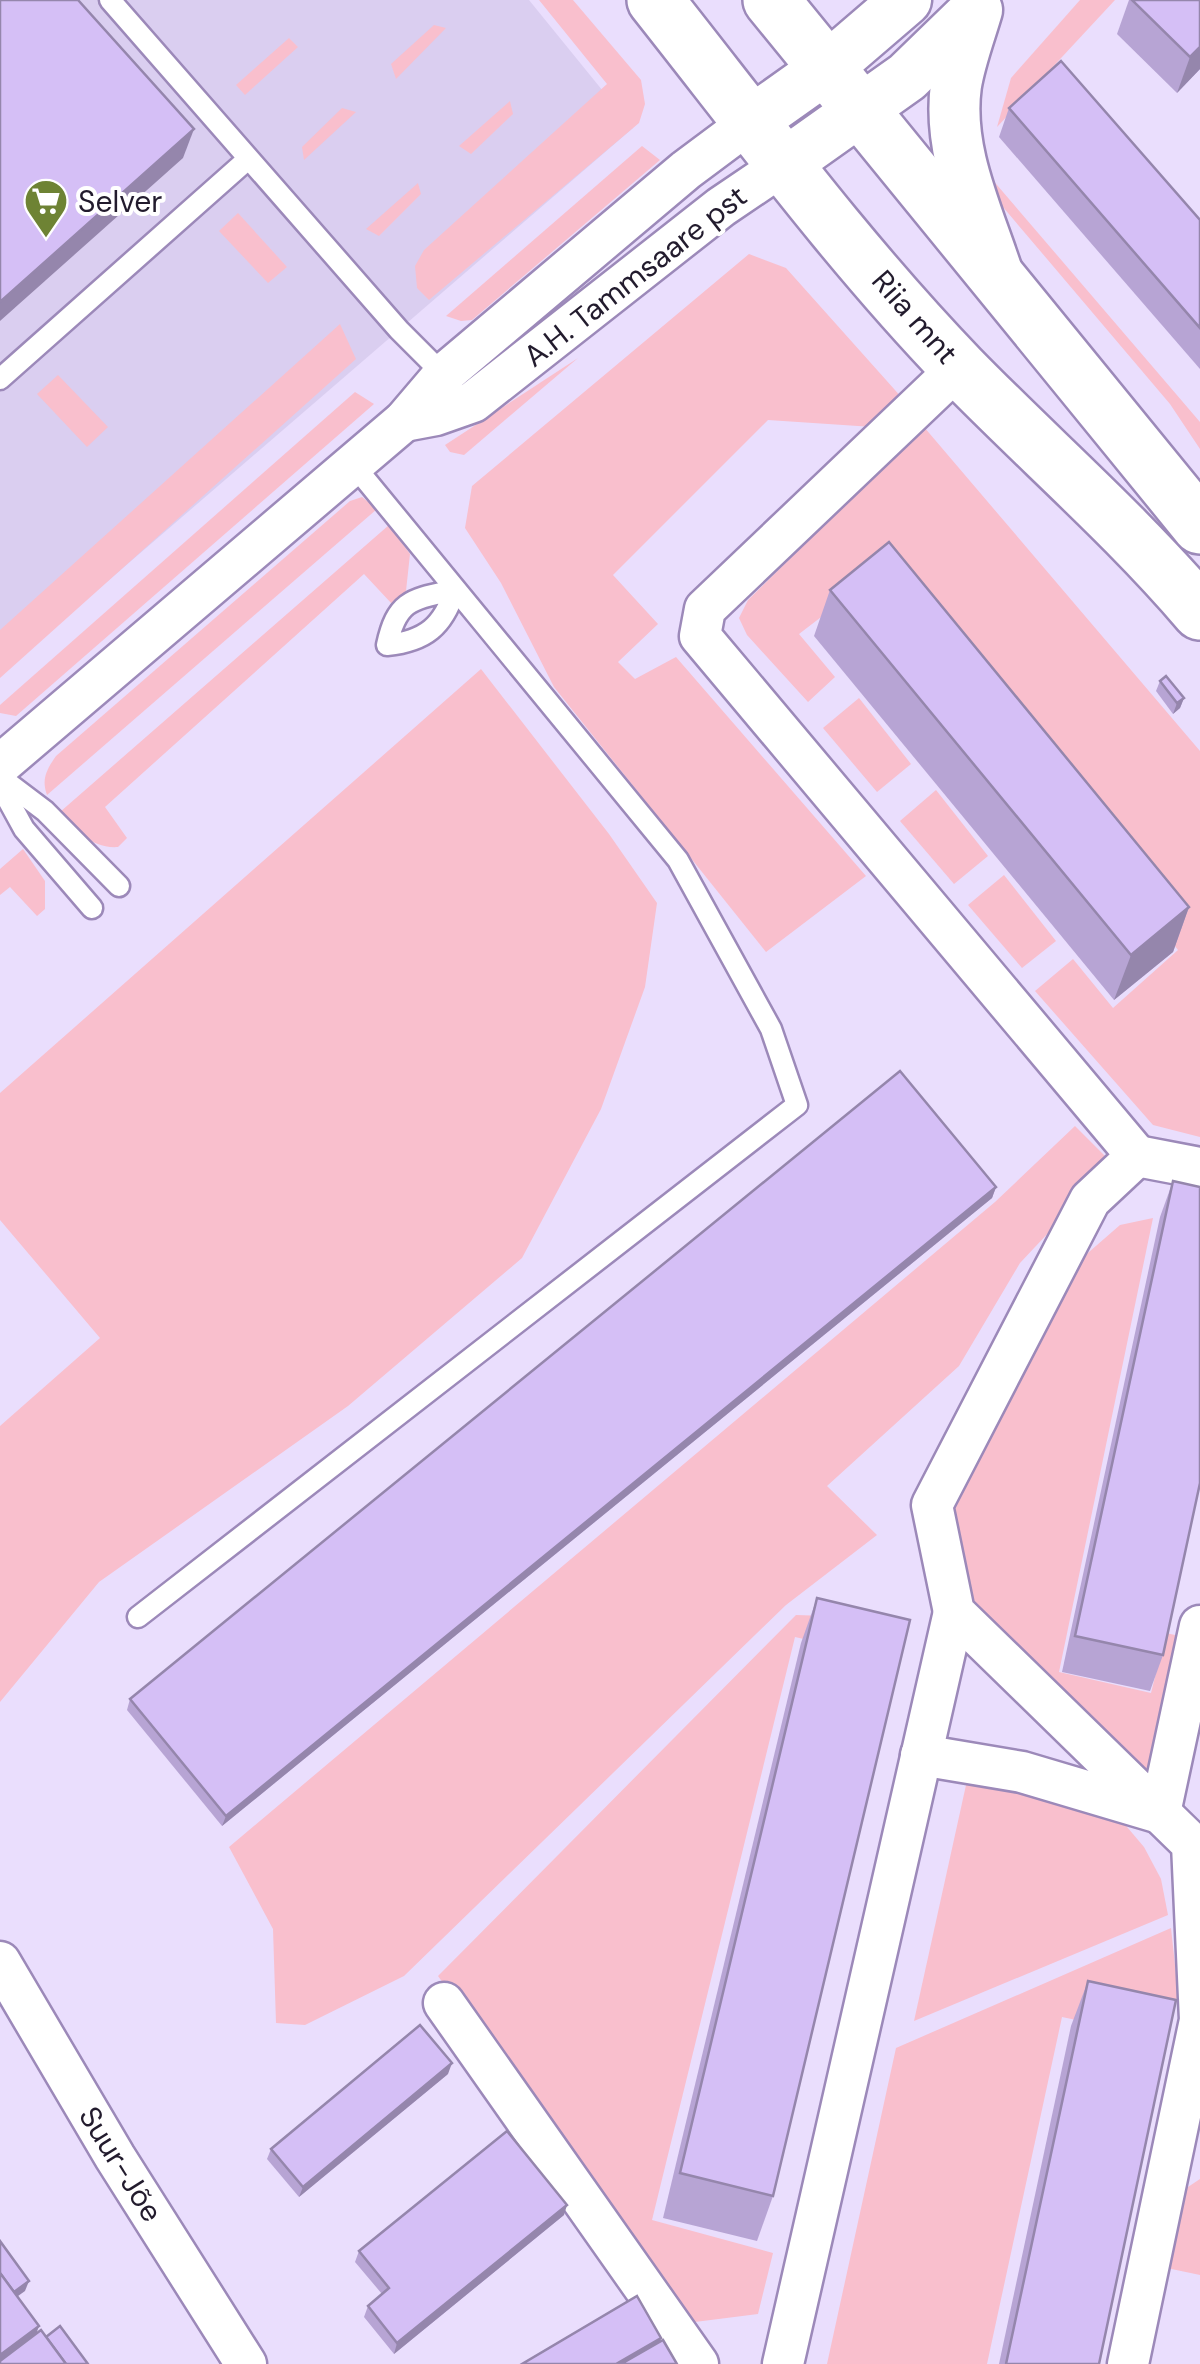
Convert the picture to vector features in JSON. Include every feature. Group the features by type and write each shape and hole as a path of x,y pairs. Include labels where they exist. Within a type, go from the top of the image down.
{"main road":[{"name":"Riia mnt","path":"655,0 783,166 959,368 1154,559 1200,612"},
{"path":"771,0 1200,526"}],"street":[{"path":"843,89 906,0"},
{"path":"843,89 906,77 981,5"},
{"path":"981,5 956,82 954,123 965,182 1000,281"},
{"name":"A.H. Tammsaare pst","path":"0,766 404,421 444,374 686,170 749,123 843,89"},
{"name":"A.H. Tammsaare pst","path":"404,421 436,416 473,402 721,207 783,166 843,89"},
{"path":"959,368 705,609 700,636 1137,1156 1200,1168"},
{"path":"783,2364 954,1612 932,1505 1090,1200 1137,1156"},
{"path":"954,1612 1192,1844 1200,2020 1128,2364"},
{"path":"1160,1812 1200,1626"},
{"path":"921,1755 1022,1772 1160,1812"},
{"name":"Suur-Jõe","path":"0,1962 116,2158 246,2364"},
{"path":"444,2003 698,2364"}],"lane":[{"path":"110,0 399,330 473,402"},
{"path":"0,379 248,159"},
{"path":"138,1618 797,1106 772,1029 678,860 352,463"},
{"path":"0,778 44,811 119,886"},
{"path":"0,785 24,829 92,908"}],"shaded area":[{"path":"0,0 529,0 633,128 0,674"},
{"path":"539,0 573,0 641,80 645,104 639,123 429,300 417,288 415,266 424,250 607,84"},
{"path":"1080,0 1115,0 997,127 1011,78"},
{"path":"434,25 446,28 396,79 391,64"},
{"path":"289,38 298,47 245,95 236,85"},
{"path":"510,101 513,114 471,154 459,146"},
{"path":"342,108 356,112 304,160 302,147"},
{"path":"642,146 660,160 472,320 446,316"},
{"path":"991,178 1200,422 1200,449 1170,404 997,200"},
{"path":"418,183 421,194 379,236 366,229"},
{"path":"238,213 287,267 268,283 219,231"},
{"path":"749,254 786,268 903,399 873,427 768,420 613,575 658,624 618,662 635,679 676,657 866,876 766,952 554,687 501,583 465,528 472,486"},
{"path":"340,324 356,359 0,678 0,630"},
{"path":"578,358 464,455 450,452 445,445"},
{"path":"58,375 108,427 87,447 37,394"},
{"path":"355,392 374,404 16,716 0,713 0,705"},
{"path":"924,427 1200,751 1200,1137 1153,1125 1035,991 1073,959 1113,1008 1178,950 876,575 799,634 835,677 808,702 747,635 739,618 748,600"},
{"path":"362,497 377,509 47,795 46,774 56,756 350,501"},
{"path":"389,525 410,554 406,591 392,604 364,574 105,807 127,838 118,847 92,842 60,812"},
{"path":"481,669 609,834 657,903 645,987 601,1109 522,1258 348,1406 99,1582 0,1702 0,1426 100,1338 0,1220 0,1093"},
{"path":"859,698 911,764 877,792 823,728"},
{"path":"936,790 988,856 954,884 900,821"},
{"path":"23,849 45,881 45,909 37,916 10,887 0,895 0,869"},
{"path":"1004,875 1056,941 1022,968 968,905"},
{"path":"1075,1126 1113,1164 1020,1263 959,1366 827,1486 877,1535 786,1605 404,1976 305,2025 276,2023 273,1929 229,1847 995,1202"},
{"path":"1153,1218 1059,1672 1151,1693 1166,1633 1184,1637 1150,1782 972,1603 948,1504 1058,1279 1120,1225"},
{"path":"796,1615 888,1618 891,1659 795,1637 652,2220 773,2253 758,2314 687,2323 438,1976"},
{"path":"968,1776 1122,1821 1144,1847 1161,1879 1168,1915 914,2021"},
{"path":"1171,1928 1178,1993 1167,2039 1062,2017 987,2364 827,2364 896,2048"},
{"path":"1200,2179 1200,2275 1162,2267 1179,2193"}],"building":[{"name":"Selver","path":"0,0 78,0 194,129 0,302"},
{"path":"1132,0 1200,0 1200,47 1190,57"},
{"path":"1061,61 1200,220 1200,328 1009,108"},
{"path":"889,542 1189,907 1131,955 830,590"},
{"path":"1166,676 1184,698 1177,703 1160,681"},
{"path":"900,1071 996,1187 226,1816 130,1699"},
{"path":"1173,1181 1200,1187 1200,1483 1163,1655 1075,1636"},
{"path":"817,1598 910,1620 773,2196 680,2173"},
{"path":"1088,1981 1176,2000 1099,2364 1006,2364"},
{"path":"420,2025 452,2063 303,2187 271,2149"},
{"path":"507,2131 567,2205 397,2343 368,2306 389,2288 359,2251"},
{"path":"0,2241 29,2281 14,2292 0,2273"},
{"path":"0,2273 39,2326 0,2355"},
{"path":"637,2296 661,2338 616,2364 522,2364"},
{"path":"60,2326 88,2364 66,2364 46,2337"},
{"path":"41,2330 66,2364 0,2364 0,2361"},
{"path":"663,2340 677,2364 621,2364"}],"place":[{"name":"Selver","path":"46,239"}]}
